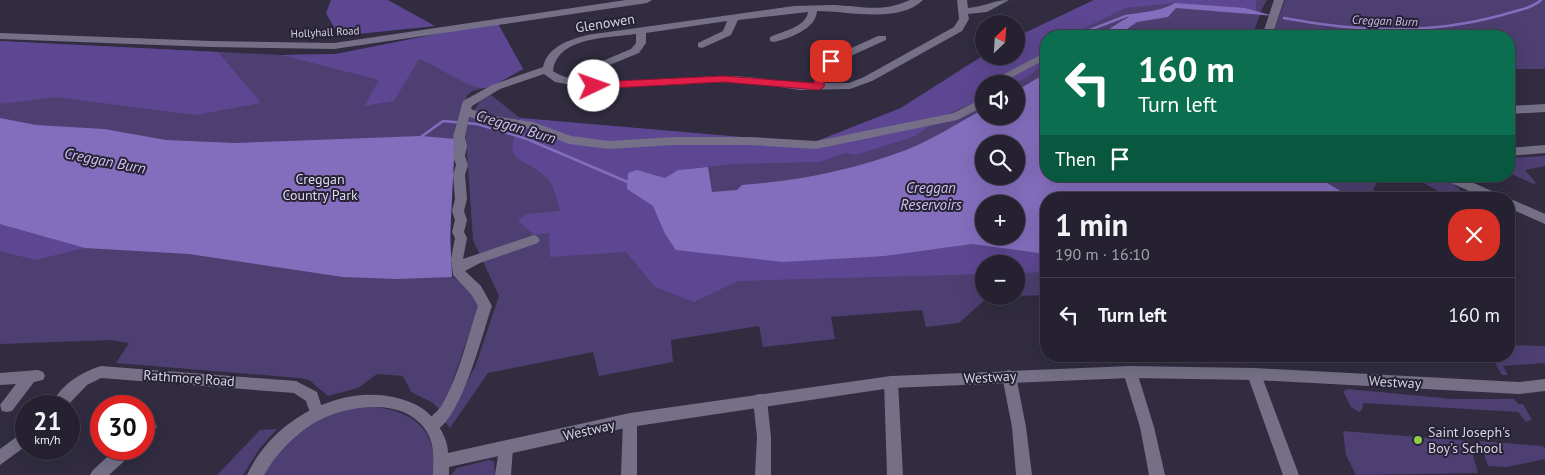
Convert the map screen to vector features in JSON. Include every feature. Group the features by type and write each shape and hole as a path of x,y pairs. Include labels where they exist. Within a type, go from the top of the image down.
{"street":[{"name":"Hollyhall Road","path":"0,36 211,44 334,46 647,0"},
{"name":"Glenowen","path":"548,69 554,53 570,43 813,7 855,5 878,12 900,8 918,0"},
{"path":"432,426 446,412 458,386 485,306 476,290 459,275 457,259 461,238 458,232 461,220 458,211 461,199 459,175 462,165 459,156 461,146 459,137 467,104 523,76 548,69 550,74 559,80 586,85 723,79 819,87 850,86 868,80 952,34 964,20 962,0"},
{"path":"964,12 984,10 1004,0"},
{"path":"1269,30 1279,0"},
{"path":"774,38 806,25 812,18 813,7"},
{"path":"702,45 728,33 733,19"},
{"path":"597,67 636,51 641,43 641,31"},
{"path":"819,87 820,70 831,61 882,38"},
{"path":"1007,75 1040,58"},
{"path":"463,118 485,118 533,126 569,140 609,145 673,141 750,141 816,145 957,116 975,106"},
{"path":"1515,110 1545,108"},
{"path":"1515,152 1545,149"},
{"path":"1455,182 1471,192"},
{"path":"1515,206 1545,219"},
{"path":"459,268 475,259 534,240"},
{"name":"Rathmore Road","path":"68,395 88,375 101,372 296,386 312,397 317,414"},
{"path":"1130,372 1147,427 1157,475"},
{"name":"Westway","path":"442,468 505,448 630,420 891,382 1130,372 1254,374 1519,388 1545,385"},
{"path":"1254,374 1291,475"},
{"path":"0,379 34,376 7,406"},
{"path":"1009,376 1019,427 1024,475"},
{"path":"891,382 895,475"},
{"path":"256,475 264,460 279,442 297,427 317,414 339,405 362,400 383,400 402,404 419,413 432,426 440,442 442,468"},
{"path":"760,400 764,437 763,475"},
{"path":"630,420 630,475"},
{"path":"0,458 15,445"},
{"path":"503,475 505,448"},
{"path":"98,475 115,460"}],"green space":[{"path":"1094,0 1267,0 1254,30 1040,30 1040,182 1378,182 1373,190 1377,192 1040,192 1040,295 1025,296 1025,255 975,255 975,305 979,305 959,323 926,327 922,310 831,317 835,339 763,347 759,326 671,340 673,362 599,376 593,352 488,373 450,428 445,422 475,367 499,296 473,240 465,125 480,101 491,95 520,118 812,143 901,108 975,61 975,65 1025,65 1025,33"},
{"path":"1285,0 1545,0 1545,69 1515,69 1515,30 1274,30"},
{"name":"Creggan Country Park","path":"497,22 523,69 485,88 471,92 464,104 458,124 452,180 452,277 471,287 480,303 442,412 433,403 411,392 403,376 377,374 358,388 328,396 309,380 299,378 116,363 129,343 111,340 0,344 0,41 282,55 336,54"},
{"path":"1545,156 1545,166 1525,170 1536,183 1534,184 1515,176 1515,158"},
{"path":"1422,182 1449,182 1462,192 1440,192"},
{"path":"1515,345 1545,346 1545,363 1503,366 1508,375 1502,375 1494,362 1515,362"},
{"path":"1348,389 1453,399 1514,399 1518,404 1523,404 1532,420 1526,422 1518,412 1363,403 1362,410 1359,412 1351,407 1343,391"},
{"path":"367,406 396,412 418,424 426,433 431,444 434,458 433,475 263,475 283,447 295,435 313,423 334,414"},
{"path":"277,429 260,448 243,475 217,475 260,430"},
{"path":"1343,431 1469,441 1478,473 1356,475 1346,455"},
{"path":"1479,441 1543,446 1545,449 1545,459 1507,467 1488,466"},
{"path":"489,460 494,462 495,475 451,475 457,468"}],"shaded area":[{"path":"331,0 388,0 435,26 339,36 326,13"},
{"path":"1094,0 1256,0 1256,11 1175,3 1125,8 1081,30 1040,30 1040,66 1030,75 1025,78 1025,75 975,75 975,102 945,115 915,136 856,155 845,153 820,162 733,164 678,170 665,178 637,170 645,200 653,206 665,234 885,256 972,244 1040,253 1040,272 1025,273 1025,255 975,255 975,274 738,281 694,302 655,287 626,252 550,257 549,233 534,235 518,221 526,214 560,211 553,189 547,178 521,161 513,152 515,134 520,118 812,143 901,108 975,61 975,65 1025,65 1025,33"},
{"path":"497,22 523,69 498,83 484,88 462,81 419,59 394,101 364,106 379,80 282,55 336,54"},
{"path":"0,41 218,52 261,103 195,115 56,97 0,104"},
{"path":"0,224 85,248 35,260 0,251"}],"water":[{"path":"1175,3 1245,8 1274,16 1176,8 1168,17 1137,22 1126,30 1108,30 1116,24 1140,13 1164,8"},
{"name":"Creggan Reservoirs","path":"1040,77 1040,182 1326,182 1342,192 1040,192 1040,253 979,245 1025,245 1025,195 975,195 975,244 885,256 783,262 676,250 665,234 653,206 627,189 628,173 637,170 665,178 678,170 708,167 712,192 737,190 742,185 784,181 846,169 906,150 975,114 975,125 1025,125 1025,86"},
{"path":"0,118 36,125 104,129 166,140 234,143 421,136 455,139 450,237 452,277 397,279 343,277 189,254 85,248 0,224"}],"waterway":[{"name":"Creggan Burn","path":"1284,18 1311,23 1366,28 1420,28 1447,26 1502,15 1532,6 1541,0"},
{"path":"1090,30 1126,16 1164,11"},
{"name":"Creggan Burn","path":"418,139 443,121 477,124 527,139 630,183"}],"place":[{"name":"Saint Joseph's Boy's School","path":"1418,440"}],"route":[{"path":"594,86 675,80 723,79 753,80 800,87 819,87 820,70 831,61"}]}
